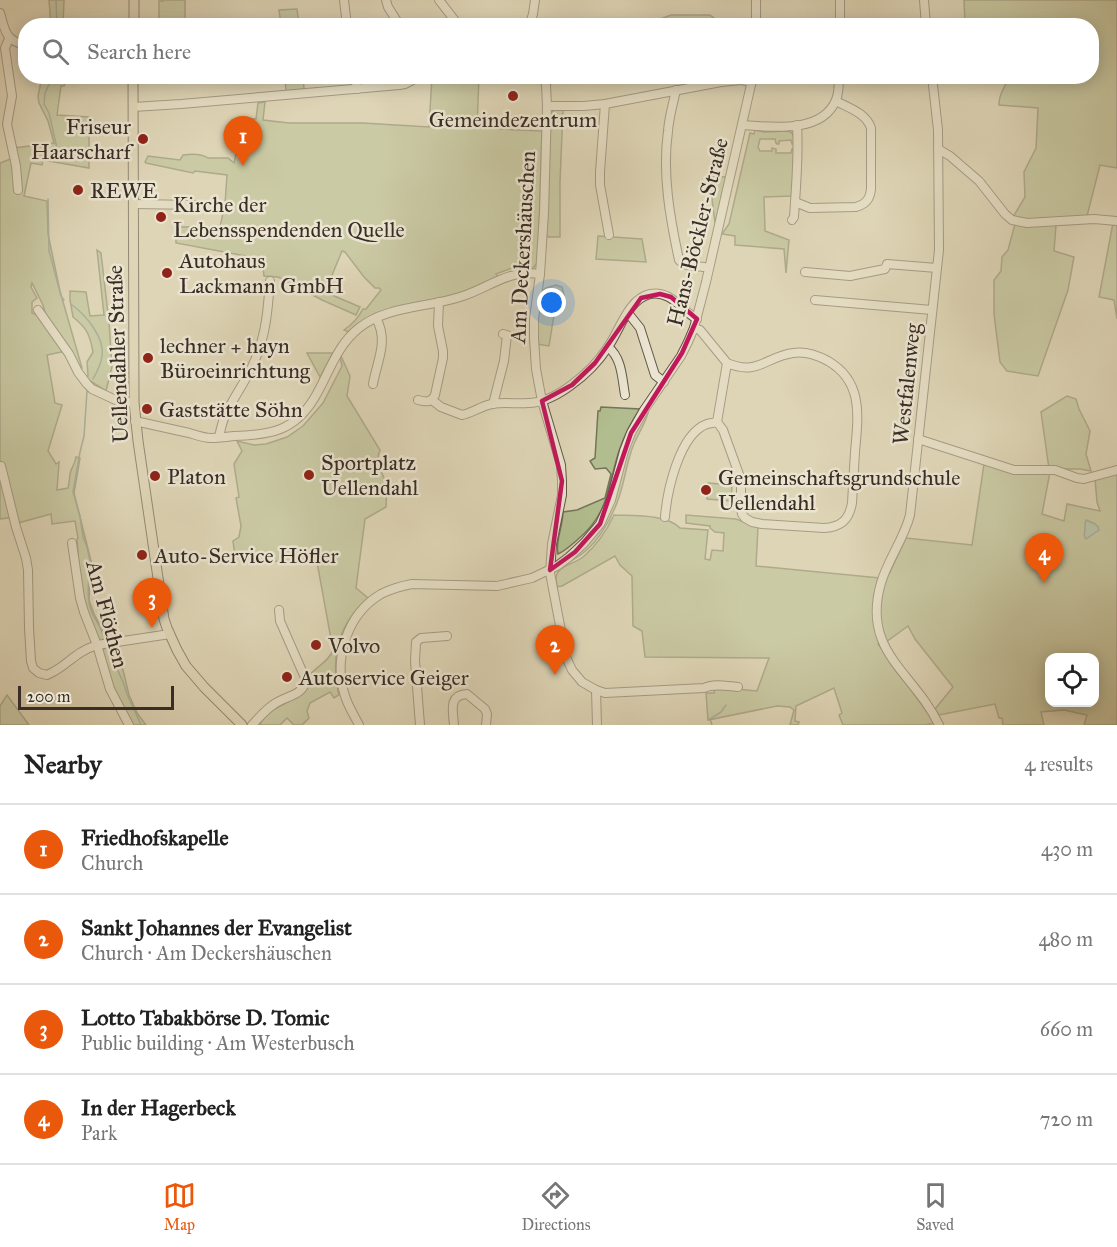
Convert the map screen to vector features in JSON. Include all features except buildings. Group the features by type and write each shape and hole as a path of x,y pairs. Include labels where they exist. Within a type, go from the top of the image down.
{"main road":[{"path":"134,0 134,18"},
{"name":"Uellendahler Straße","path":"133,84 135,421 163,608 170,634 186,666 242,725"}],"street":[{"path":"344,0 346,18"},
{"path":"386,0 395,18"},
{"path":"438,0 453,18"},
{"path":"532,18 535,0"},
{"path":"756,0 756,18"},
{"path":"840,0 840,18"},
{"path":"924,0 925,18"},
{"path":"0,13 6,34 18,44"},
{"path":"10,39 5,48 12,96 7,124 16,166 18,190"},
{"path":"356,84 357,89"},
{"path":"133,107 405,84"},
{"name":"Am Deckershäuschen","path":"546,84 543,236 534,338 536,369 542,401 561,465 562,495 552,544 550,570 566,657 572,670 582,681 596,690"},
{"path":"547,106 605,104 715,84"},
{"name":"Hans-Böckler-Straße","path":"359,725 345,697 340,658 344,641 353,623 365,607 376,598 399,587 420,584 497,586 532,578 550,570 575,552 600,524 611,500 631,433 682,353 695,323 751,84"},
{"path":"742,125 772,128 818,120 836,101 839,84"},
{"name":"Westfalenweg","path":"933,84 937,116 939,231 933,310 910,515 881,584 877,607 883,644 892,660 931,710 939,725"},
{"path":"676,90 668,131 666,160 673,230 679,260 684,265 704,267"},
{"path":"795,202 810,208 856,207 862,205 870,197 872,189 869,122 861,114 836,101"},
{"path":"605,104 600,172 609,235"},
{"path":"792,220 798,146 797,125"},
{"path":"938,148 978,181 1012,220 1027,223 1094,219 1117,221"},
{"path":"133,204 198,205"},
{"path":"805,272 850,276 885,269 887,264 937,268"},
{"path":"135,421 211,438 261,435 283,428 292,423 308,407 340,349 349,337 364,324 385,314 470,294 508,276 525,272 540,274"},
{"path":"219,437 228,408 256,359 268,304 270,281"},
{"path":"432,400 441,407 462,415 493,404 531,404 542,401 572,385 595,363 608,347 633,305 641,298 650,294 671,297 690,315 727,363 738,367 753,368 788,354 807,353 834,365 850,382 858,408 852,503 846,520 838,526 824,528 762,524 749,520 742,514 740,477 723,430 717,422 727,363"},
{"name":"Westfalenweg","path":"815,300 933,310"},
{"path":"418,400 428,402 435,395 443,358 438,326 439,302"},
{"path":"38,310 69,354 78,372 92,389 120,402 134,402"},
{"path":"628,313 640,328 656,375 664,382"},
{"path":"373,384 383,340 376,318"},
{"path":"493,404 504,361 507,335 503,334"},
{"path":"608,347 615,352 618,358 625,395"},
{"path":"665,518 670,487 682,450 699,428 717,422"},
{"path":"918,439 1014,470 1055,470 1084,479 1117,470"},
{"path":"1,466 28,570 29,628 33,668 46,675 78,653 97,645 170,634"},
{"name":"Am Flöthen","path":"72,543 84,612 110,689 129,725"},
{"path":"252,725 274,704 300,692 306,680 280,621 279,610"},
{"path":"420,725 415,661 416,642 421,638 447,636"},
{"path":"597,725 596,690 616,693 707,686 738,687"},
{"path":"454,725 453,703 456,698 467,694 485,709 486,725"}],"highlighted area":[{"path":"660,294 671,297 697,319 682,353 631,433 600,524 575,552 550,570 562,481 542,401 572,385 595,363 641,298"}],"green space":[{"path":"49,0 64,0 63,18 50,18"},
{"path":"185,0 185,18 159,18 159,1"},
{"path":"964,0 1117,0 1117,168 1100,165 1087,216 1027,221 1013,217 1025,197 1024,172 1036,148 1038,108 999,105 1000,96 1006,84 1099,84 1099,18 965,18"},
{"path":"297,9 298,18 280,18 279,10"},
{"path":"671,15 710,15 714,18 663,18"},
{"path":"41,84 65,84 61,86 57,115 89,117 89,168 43,160 42,165 31,163 24,196 47,201 48,234 60,291 82,368 79,371 46,316 32,283 31,287 37,298 32,302 32,313 40,316 66,351 47,355 55,403 62,405 48,451 56,464 59,462 57,490 68,488 70,472 76,457 80,458 74,493 92,565 89,600 105,639 103,642 100,641 84,606 77,567 78,538 75,521 52,524 51,514 18,523 16,517 0,519 0,163 16,157 14,148 54,143 38,96"},
{"path":"286,84 304,84 304,89 286,91"},
{"path":"432,84 479,84 477,128 542,131 538,262 530,269 529,265 496,274 498,278 462,293 376,313 349,332 344,330 355,321 381,290 375,288 364,277 345,252 342,251 325,292 360,307 356,315 278,277 264,276 262,259 176,243 176,227 220,227 225,204 227,175 195,171 193,173 145,162 148,156 180,160 183,155 196,154 208,158 228,158 234,163 244,118 256,119 258,103 265,102 263,120 289,123 363,123 429,127"},
{"path":"563,109 560,237 548,237 546,234 550,115 554,110"},
{"path":"755,130 788,131 794,136 794,144 791,140 779,141 777,144 775,139 760,139 758,147 760,151 776,149 776,153 791,153 794,149 792,196 764,197 765,231 789,240 786,273 784,249 735,245 735,236 722,234 729,224 750,133 754,134"},
{"path":"709,176 726,177 715,223"},
{"path":"1113,223 1117,224 1117,319 1114,300 1099,297"},
{"path":"1015,224 1056,225 1054,251 1074,257 1068,290 1038,376 1007,371 1000,362 994,314 994,280 1001,271 1002,257 1008,250"},
{"path":"598,236 642,239 646,262 596,259"},
{"path":"97,250 101,253 112,367 106,391 87,379 87,362 93,352 92,346 85,328 73,317 70,300 70,291 86,292 90,316 104,315"},
{"path":"556,285 562,287 564,295 554,315 549,346 537,344 537,320 541,293 546,288"},
{"path":"307,353 333,353 320,377"},
{"name":"Sportplatz Uellendahl","path":"341,356 350,376 347,396 380,450 377,460 387,486 386,507 365,519 356,588 368,598 350,619 339,642 336,654 336,681 339,695 334,698 330,692 310,703 307,711 309,718 302,725 294,725 287,718 280,725 260,725 271,711 298,695 308,677 333,650 317,562 257,561 256,557 235,557 233,541 239,537 241,526 236,498 239,497 234,464 242,451 237,441 254,445 266,444 287,437 303,426 323,403 342,366"},
{"path":"1067,396 1076,399 1090,431 1086,454 1091,471 1049,469 1041,412"},
{"path":"601,407 640,409 621,445 606,499 601,510 587,531 558,554 563,512 577,510 605,498 611,474 606,468 595,469 590,461 595,458 598,411"},
{"path":"648,413 633,447 621,492 612,515 595,542 572,560 615,499 628,448"},
{"path":"984,464 1050,472 1042,514 1064,521 1067,504 1100,511 1095,479 1117,471 1117,725 1084,725 1087,715 1064,710 1041,712 1044,725 1003,725 995,704 939,715 935,709 953,687 915,639 908,626 886,642 878,644 935,723 926,725 843,725 839,715 842,713 834,688 796,706 795,721 799,722 798,725 790,725 794,710 790,707 777,706 708,720 706,693 714,693 715,687 757,691 769,658 645,657 642,631 633,626 632,576 620,565 615,556 562,586 556,587 558,572 588,553 601,538 614,515 658,518 674,523 680,528 708,530 705,559 710,560 712,550 723,551 724,533 715,532 710,526 686,523 686,515 736,519 758,527 756,566 880,578 889,574 906,538 972,545"},
{"path":"708,483 732,485 731,501 707,499"},
{"path":"113,647 113,652 123,670 129,695 137,713 146,725 131,725 111,687 102,651"},
{"path":"7,695 29,725 0,725 0,706"}],"water":[{"path":"1086,520 1095,524 1099,530 1086,539 1084,535"}],"waterway":[{"path":"56,0 57,18"},
{"path":"49,84 45,93 44,104 49,113 58,161"},
{"path":"48,199 49,251 64,300"},
{"path":"72,305 88,321 101,342 101,359 93,379"},
{"path":"87,391 84,436 73,492 91,565 89,602 103,635"},
{"path":"108,649 141,725"},
{"path":"712,725 710,719 721,712 726,705"}],"place":[{"name":"Gemeindezentrum","path":"513,96"},
{"name":"Friseur Haarscharf","path":"143,139"},
{"name":"Friedhofskapelle","path":"243,166"},
{"name":"REWE","path":"78,190"},
{"name":"Kirche der Lebensspendenden Quelle","path":"161,217"},
{"name":"Autohaus Lackmann GmbH","path":"167,273"},
{"name":"lechner + hayn Büroeinrichtung","path":"148,358"},
{"name":"Gaststätte Söhn","path":"147,409"},
{"name":"Sportplatz Uellendahl","path":"309,475"},
{"name":"Platon","path":"155,476"},
{"name":"Gemeinschaftsgrundschule Uellendahl","path":"706,490"},
{"name":"Auto-Service Höfler","path":"142,555"},
{"name":"In der Hagerbeck","path":"1044,583"},
{"name":"Lotto Tabakbörse D. Tomic","path":"152,628"},
{"name":"Volvo","path":"316,645"},
{"name":"Sankt Johannes der Evangelist","path":"555,675"},
{"name":"Autoservice Geiger","path":"287,677"}]}
